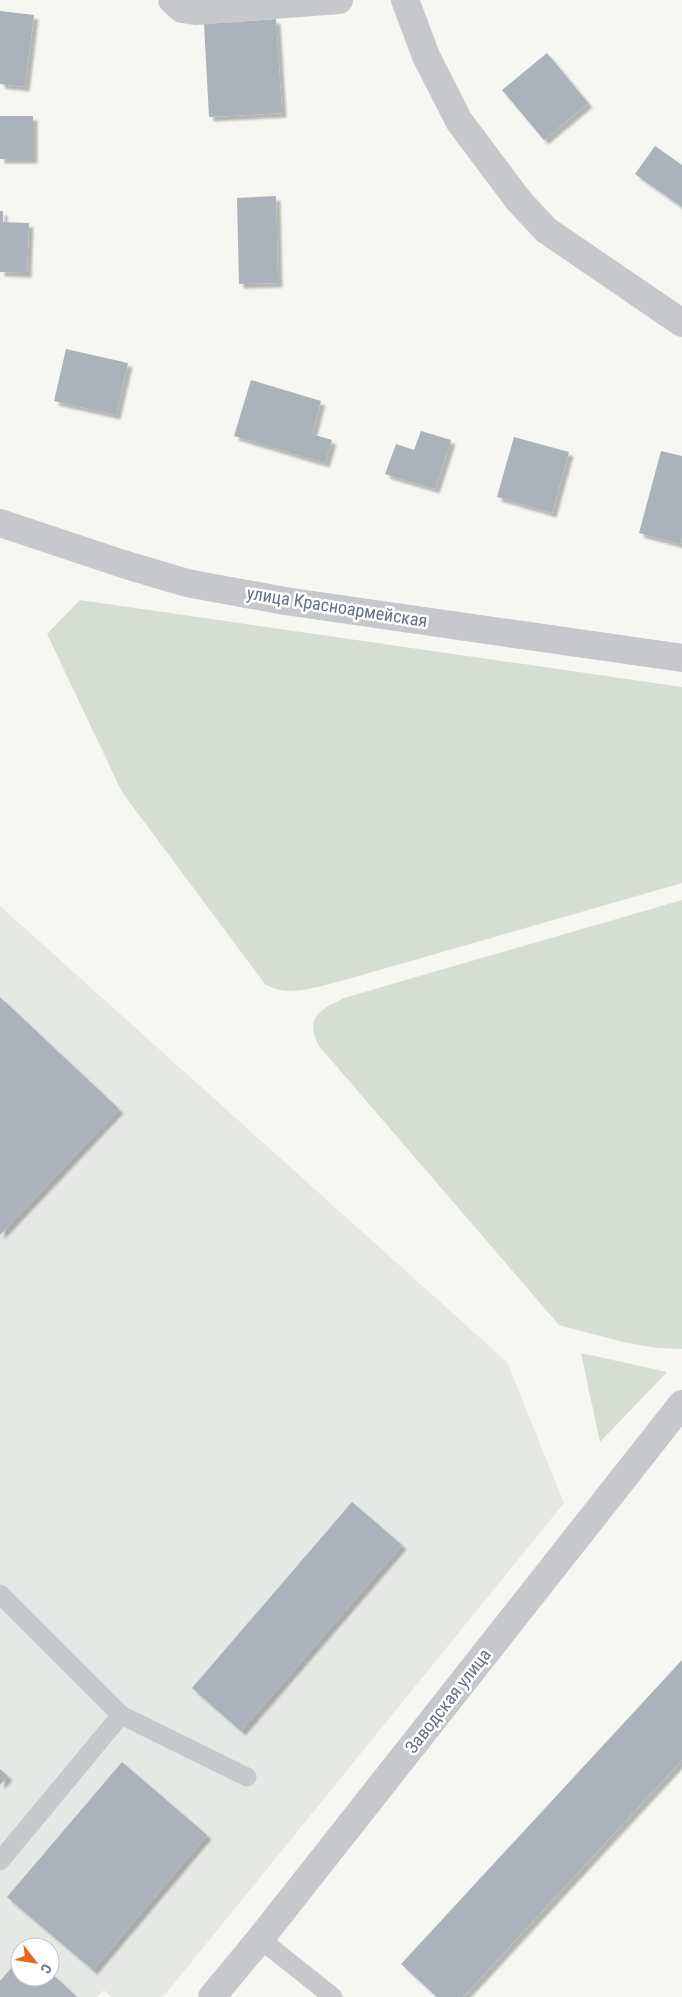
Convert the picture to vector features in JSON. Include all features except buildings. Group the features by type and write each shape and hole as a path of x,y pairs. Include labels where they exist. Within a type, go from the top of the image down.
{"street":[{"path":"172,0 182,9 190,11 339,0"},
{"path":"405,0 426,56 459,121 519,201 546,230 682,323"},
{"name":"улица Красноармейская","path":"0,523 187,583 285,601 682,658"},
{"name":"Заводская улица","path":"212,1997 260,1940 682,1404"}],"lane":[{"path":"0,1594 121,1715 247,1777"},
{"path":"0,1861 121,1715"},
{"path":"260,1940 332,1997"}],"shaded area":[{"path":"80,600 682,687 682,883 322,986 293,991 274,988 265,984 122,792 47,634"},
{"path":"682,900 682,1349 657,1348 623,1342 559,1325 319,1046 313,1028 314,1021 322,1011 344,998"},
{"path":"0,906 507,1362 564,1503 163,1997 111,1997 104,1990 97,1997 0,1997"},
{"path":"581,1353 667,1372 600,1442"}]}
